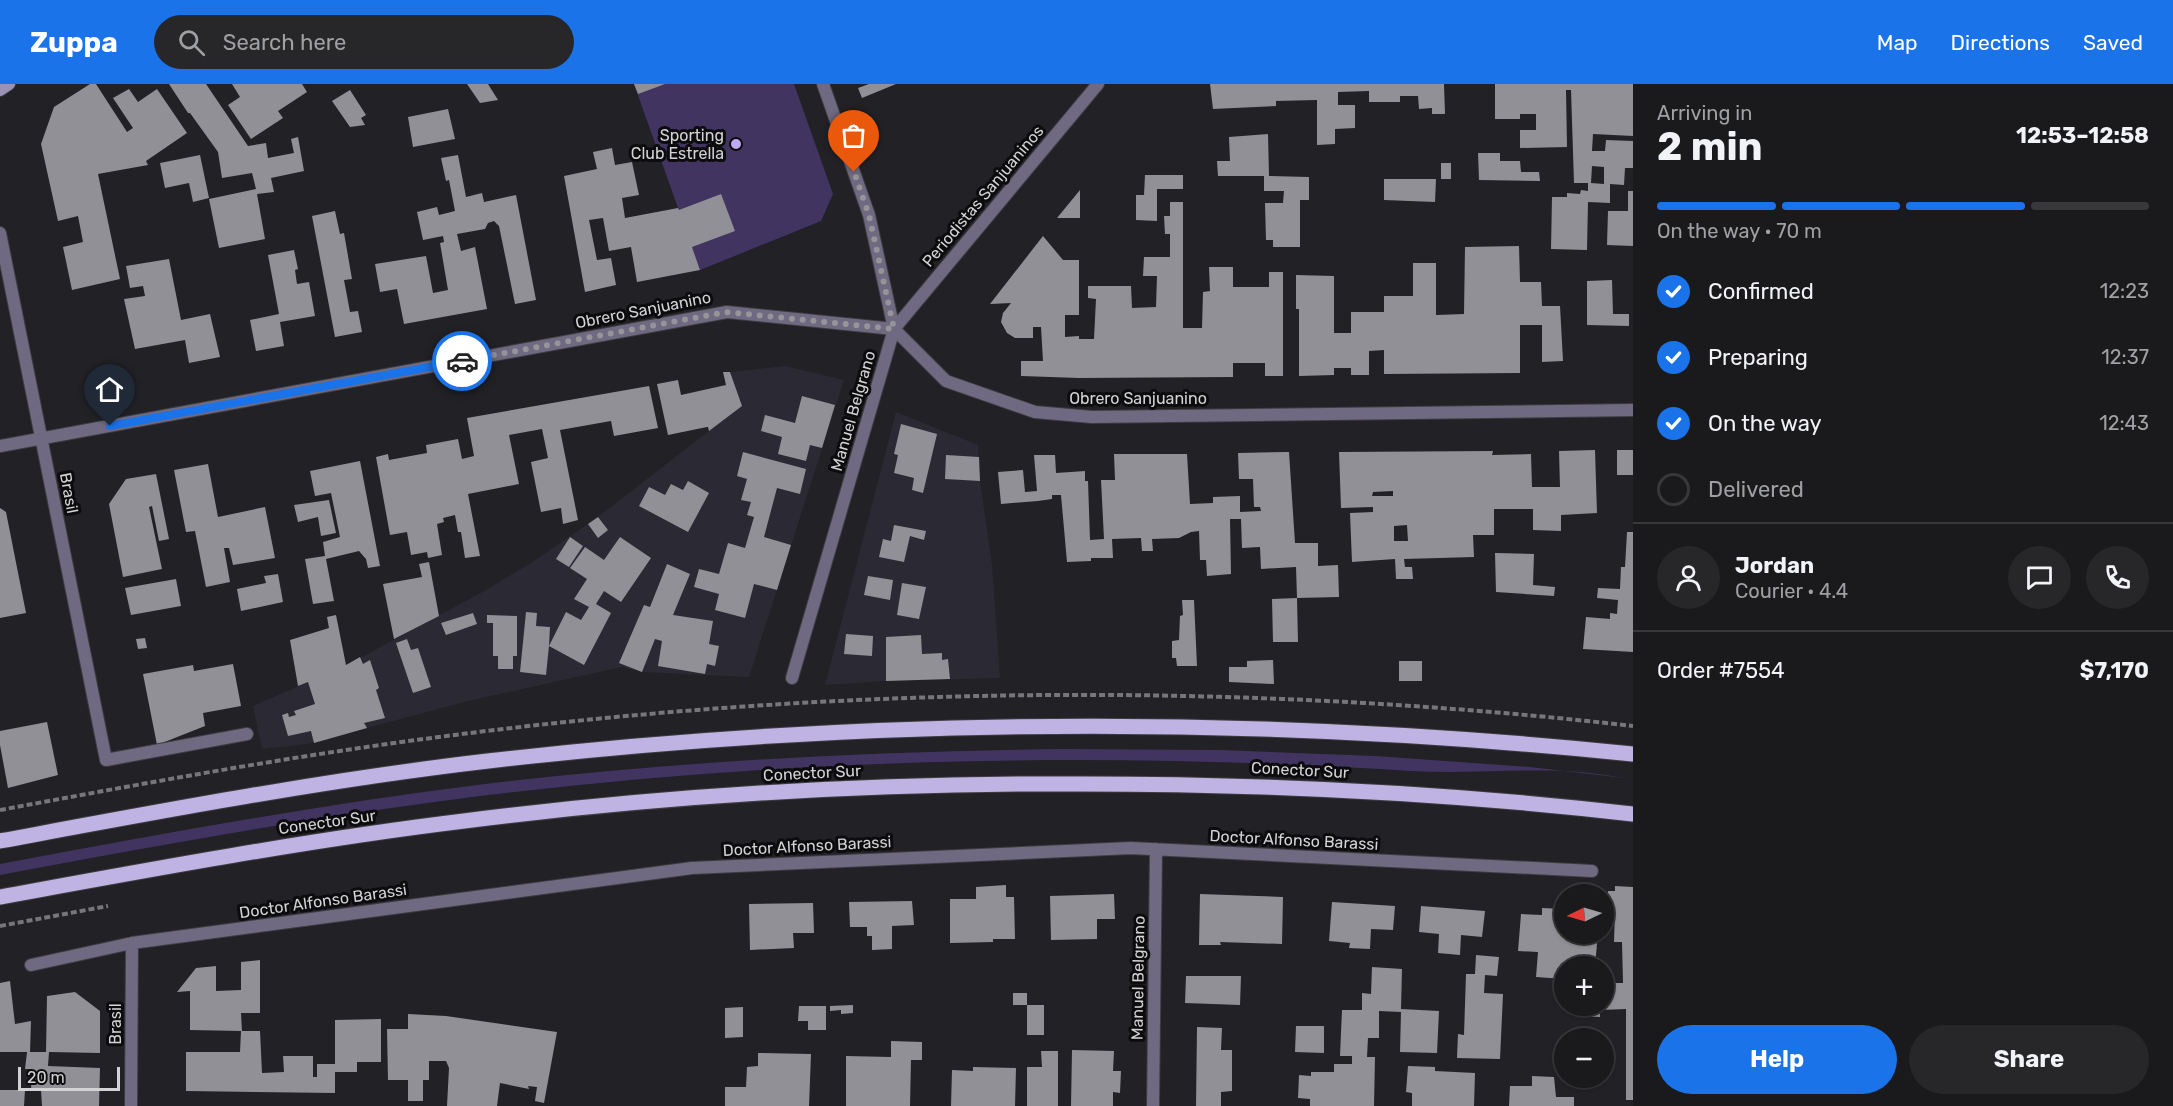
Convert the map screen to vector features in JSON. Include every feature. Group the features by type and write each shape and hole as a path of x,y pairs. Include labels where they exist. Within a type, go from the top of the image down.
{"main road":[{"path":"0,90 9,84"},
{"path":"0,841 255,794 408,771 600,749 840,732 1063,726 1257,728 1459,739 1633,754"},
{"name":"Conector Sur","path":"0,897 274,848 464,820 686,798 812,790 966,784 1198,784 1430,796 1633,814"}],"street":[{"name":"Manuel Belgrano","path":"792,678 894,329 869,215 823,84"},
{"name":"Periodistas Sanjuaninos","path":"894,329 1098,84"},
{"name":"Brasil","path":"0,233 106,760 247,734"},
{"name":"Obrero Sanjuanino","path":"0,446 726,312 894,329 946,381 1035,412 1092,417 1633,410"},
{"name":"Doctor Alfonso Barassi","path":"32,965 132,943 692,868 1131,848 1592,871"},
{"name":"Manuel Belgrano","path":"1154,1106 1156,849"},
{"name":"Brasil","path":"131,1106 132,943"}],"shaded area":[{"name":"Sporting Club Estrella","path":"634,84 794,84 833,194 821,221 700,270"},
{"path":"785,366 844,380 749,677 642,672 622,667 468,701 307,744 262,749 253,706 347,665 486,590 534,561 598,517 741,406 730,372"},
{"path":"896,412 978,445 980,481 992,565 1000,678 825,685"},
{"path":"1066,749 1220,750 1375,756 1564,771 1430,772 1178,761 1061,760 828,766 712,773 596,783 420,804 240,832 0,875 0,864 302,810 485,784 702,763 921,752"},
{"path":"1564,771 1592,773 1633,779"}],"building":[{"path":"90,84 96,84 127,132 133,128 113,98 129,89 138,102 157,89 187,133 146,161 148,165 98,174 120,279 72,290 63,247 83,242 78,216 58,221 41,144 54,107"},
{"path":"169,84 206,84 248,146 266,143 268,158 294,153 291,139 298,137 304,171 271,178 274,192 257,194 265,239 219,248 209,199 256,189 252,173 222,178 218,152"},
{"path":"232,84 302,84 307,92 278,111 283,118 251,139 228,105 240,97"},
{"path":"467,84 488,84 498,100 480,103"},
{"path":"634,84 665,84 638,94"},
{"path":"869,84 896,84 862,98 858,88"},
{"path":"1210,84 1444,84 1445,114 1432,114 1432,108 1419,109 1418,96 1400,96 1400,102 1369,102 1369,91 1338,92 1338,105 1355,105 1355,128 1335,129 1335,144 1317,145 1317,100 1276,101 1276,106 1213,109"},
{"path":"1495,84 1633,84 1633,136 1593,134 1592,151 1605,151 1606,140 1633,141 1633,168 1625,168 1624,185 1610,184 1610,203 1588,202 1587,250 1551,249 1552,197 1567,197 1567,193 1580,194 1581,190 1588,191 1588,183 1574,183 1571,90 1566,90 1567,147 1520,148 1520,130 1536,130 1536,114 1520,114 1520,119 1495,119","holes":["1592,166 1604,167 1604,184 1591,183"]},
{"path":"350,90 366,115 361,118 365,125 350,127 332,101"},
{"path":"448,109 455,139 413,147 408,117"},
{"path":"1268,134 1269,176 1309,177 1309,200 1300,200 1300,247 1273,247 1273,240 1266,240 1265,203 1283,203 1284,191 1264,191 1264,176 1218,176 1217,161 1230,161 1229,137"},
{"path":"612,148 615,165 632,162 639,195 622,198 625,218 678,208 679,210 721,194 735,231 692,247 700,270 637,282 631,247 609,251 603,218 589,220 597,260 611,258 616,285 585,292 564,176 597,169 593,152"},
{"path":"1478,153 1500,153 1500,161 1520,161 1521,172 1539,172 1540,181 1479,180"},
{"path":"200,155 209,198 193,202 189,183 165,188 160,163"},
{"path":"458,155 466,197 482,193 484,202 516,195 536,300 515,304 499,226 494,221 488,223 485,229 457,234 461,251 475,247 487,309 404,324 397,289 380,292 375,264 426,256 433,293 448,290 440,243 444,242 443,236 423,240 417,212 437,207 439,215 455,211 449,180 446,181 441,158"},
{"path":"1441,163 1451,163 1451,179 1441,179"},
{"path":"1145,175 1183,175 1183,189 1157,189 1157,221 1136,220 1136,195 1144,195"},
{"path":"1384,179 1436,179 1435,202 1384,200"},
{"path":"1080,190 1080,218 1057,218"},
{"path":"1628,191 1633,191 1633,246 1607,245 1608,211 1628,211"},
{"path":"1170,202 1183,202 1183,328 1202,328 1203,292 1210,291 1209,267 1233,267 1233,287 1269,287 1269,272 1283,272 1283,376 1265,376 1265,363 1233,363 1233,377 1021,376 1021,361 1043,361 1041,327 1033,327 1033,338 1015,338 1007,333 1001,322 1003,313 1011,303 990,304 1043,236 1063,260 1079,260 1079,315 1065,315 1065,337 1079,336 1079,339 1094,339 1096,299 1088,298 1088,286 1131,286 1132,308 1156,307 1157,276 1143,276 1144,257 1170,257 1170,234 1165,234 1164,216 1170,216"},
{"path":"335,211 340,234 344,233 352,279 344,280 350,312 358,311 362,332 335,337 312,216"},
{"path":"1519,246 1520,282 1541,282 1542,306 1560,306 1563,361 1542,362 1542,325 1520,325 1520,373 1384,374 1384,350 1369,351 1369,375 1351,375 1351,368 1334,368 1334,375 1299,376 1299,309 1296,309 1296,275 1334,276 1334,333 1351,333 1351,312 1384,312 1384,296 1413,296 1413,263 1436,263 1436,315 1464,314 1465,247"},
{"path":"294,250 298,269 295,270 297,284 309,282 315,316 280,322 284,346 256,351 250,320 279,314 268,255"},
{"path":"169,259 181,320 210,314 220,357 189,363 185,340 135,349 124,299 145,296 143,286 130,288 126,266"},
{"path":"1612,280 1613,314 1629,314 1629,326 1587,325 1587,281"},
{"path":"723,372 730,372 742,406 709,431 707,427 668,435 657,384 678,380 681,395 726,385"},
{"path":"649,386 658,428 614,436 611,421 560,430 578,520 563,524 561,508 541,512 531,462 548,458 542,429 509,435 519,484 468,494 480,556 465,558 461,532 458,532 455,515 443,518 444,522 437,524 442,555 428,558 427,552 411,555 407,532 390,535 376,457 388,454 389,460 427,453 426,445 458,439 462,459 474,456 467,418"},
{"path":"802,396 835,405 822,448 810,445 806,461 778,454 782,437 761,431 765,415 795,423"},
{"path":"901,424 937,434 923,493 912,490 914,478 894,473 898,455 894,454"},
{"path":"1595,450 1597,513 1561,515 1561,531 1533,530 1533,509 1494,509 1494,535 1473,535 1474,557 1404,559 1405,567 1412,567 1413,579 1396,579 1395,559 1352,562 1350,513 1373,512 1373,507 1341,508 1339,452 1493,451 1492,455 1531,454 1532,487 1560,487 1559,451","holes":["1393,491 1393,496 1372,496 1373,492","1407,525 1408,541 1394,541 1394,526"]},
{"path":"1617,450 1633,450 1633,475 1617,475"},
{"path":"743,452 806,469 800,494 777,488 764,537 791,545 777,590 754,584 745,618 715,610 719,594 694,587 699,569 719,574 728,543 745,548 754,517 747,515 751,502 741,500 747,479 737,476"},
{"path":"1289,452 1295,543 1318,543 1318,566 1338,565 1339,597 1297,598 1296,567 1261,569 1260,547 1242,548 1241,519 1230,519 1231,574 1207,576 1206,560 1200,560 1199,531 1179,538 1152,539 1153,551 1142,551 1141,538 1112,539 1113,558 1091,558 1091,561 1067,562 1061,495 1052,495 1052,499 1001,504 998,472 1023,470 1025,492 1037,491 1034,455 1055,455 1056,473 1085,471 1085,481 1088,481 1090,540 1104,539 1101,480 1115,480 1114,454 1187,454 1190,504 1213,503 1213,497 1240,496 1240,512 1261,511 1260,507 1254,507 1253,479 1239,479 1238,453"},
{"path":"946,455 979,457 980,481 945,479"},
{"path":"360,461 380,566 368,568 366,559 359,551 326,559 334,601 313,604 305,559 325,556 323,542 340,537 331,493 315,496 310,471"},
{"path":"208,464 218,517 265,507 275,558 233,565 229,548 224,548 230,582 206,587 195,531 186,532 174,470"},
{"path":"156,474 169,539 159,541 152,506 149,507 162,569 123,577 109,504 126,479"},
{"path":"688,481 709,493 688,532 639,506 649,487 665,495 671,484 683,490"},
{"path":"329,500 336,533 321,536 318,517 298,522 294,505"},
{"path":"0,508 6,512 26,613 0,618"},
{"path":"598,517 608,530 598,538 588,524"},
{"path":"894,525 926,531 924,540 910,536 904,562 879,557 883,539 891,541"},
{"path":"1627,532 1633,532 1633,652 1583,649 1586,617 1610,619 1610,613 1617,614 1618,600 1597,598 1598,588 1620,589 1621,567 1625,567"},
{"path":"570,537 583,546 569,567 556,559"},
{"path":"620,537 651,558 621,602 604,591 596,604 611,613 584,665 549,646 566,612 581,620 589,607 574,599 587,579 570,568 585,547 604,560"},
{"path":"1495,553 1534,554 1533,585 1555,587 1554,596 1496,592"},
{"path":"429,562 439,616 394,639 383,584 422,577 419,564"},
{"path":"667,564 690,574 673,615 713,621 709,644 719,646 715,666 707,664 705,674 658,666 662,641 655,639 642,672 619,663 644,605 650,607"},
{"path":"278,574 283,602 241,611 237,589 266,583 264,576"},
{"path":"868,576 893,580 890,600 864,595"},
{"path":"176,579 181,606 131,615 125,588"},
{"path":"902,583 926,587 919,619 897,615"},
{"path":"1297,598 1298,642 1273,642 1272,599"},
{"path":"1182,600 1194,600 1197,666 1177,666 1176,658 1172,658 1172,641 1179,640 1180,616 1183,615"},
{"path":"526,612 537,613 536,626 550,627 546,675 520,672"},
{"path":"473,613 477,624 446,635 441,623"},
{"path":"336,615 346,665 360,657 363,664 370,660 385,718 364,723 367,728 314,743 311,731 288,736 282,715 288,713 289,717 296,715 294,711 315,704 308,682 298,686 290,640 329,628 327,617"},
{"path":"487,615 517,616 517,656 513,656 513,669 498,669 498,656 493,656 493,623 487,623"},
{"path":"846,634 873,636 872,656 844,654"},
{"path":"921,635 922,654 942,653 942,660 948,659 950,679 886,681 886,637"},
{"path":"145,638 147,648 138,649 136,639"},
{"path":"407,639 411,650 418,648 431,687 413,693 396,643"},
{"path":"1273,660 1274,684 1229,682 1229,667 1247,667 1247,661"},
{"path":"1399,661 1422,661 1422,681 1399,681"},
{"path":"233,664 241,706 203,713 205,726 157,745 143,674 193,665 194,671"},
{"path":"47,722 58,775 8,788 0,745 0,731"},
{"path":"1006,885 1006,897 1014,897 1015,939 950,943 950,899 976,899 976,887"},
{"path":"1615,886 1633,887 1633,1100 1626,1100 1626,1009 1614,1009 1614,983 1623,983 1622,942 1614,942"},
{"path":"1114,894 1115,919 1097,919 1097,939 1051,940 1050,896"},
{"path":"1200,894 1283,897 1282,944 1220,942 1221,945 1199,945"},
{"path":"912,901 914,925 892,926 892,949 872,950 872,936 867,936 867,927 850,927 849,902"},
{"path":"1332,902 1395,906 1393,930 1371,929 1370,949 1349,948 1350,943 1329,941"},
{"path":"813,903 814,933 793,933 794,948 750,950 749,904"},
{"path":"1421,906 1485,911 1482,937 1461,935 1460,955 1438,953 1439,934 1419,932"},
{"path":"1542,908 1554,909 1554,944 1597,944 1596,956 1554,956 1554,978 1536,977 1538,952 1518,951 1521,914 1542,915"},
{"path":"1476,955 1499,957 1497,976 1485,975 1484,993 1503,994 1500,1059 1457,1058 1458,1034 1464,1035 1466,974 1475,974"},
{"path":"260,960 260,1013 241,1013 242,1031 260,1031 262,1073 284,1072 283,1056 313,1056 313,1077 317,1077 317,1064 335,1064 335,1020 381,1019 381,1062 357,1062 357,1072 335,1072 335,1093 186,1091 186,1052 240,1052 241,1031 190,1030 190,991 177,992 196,968 216,966 216,991 241,990 241,962"},
{"path":"1372,967 1402,969 1401,1009 1439,1011 1437,1053 1400,1052 1401,1012 1379,1011 1379,1038 1368,1038 1367,1057 1375,1057 1374,1106 1310,1106 1310,1099 1298,1098 1299,1075 1311,1076 1311,1072 1334,1072 1334,1064 1352,1064 1352,1056 1340,1056 1342,1010 1362,1010 1362,993 1371,994"},
{"path":"1186,976 1241,976 1240,1005 1185,1003"},
{"path":"10,981 15,1024 31,1021 30,1052 46,1052 47,996 75,992 100,1011 100,1053 49,1052 48,1066 100,1068 99,1106 42,1106 41,1090 31,1090 32,1069 25,1069 27,1052 0,1052 0,983"},
{"path":"1013,993 1027,993 1027,1005 1013,1005"},
{"path":"853,1005 853,1013 841,1014 841,1010 830,1011 830,1006"},
{"path":"1027,1005 1044,1005 1044,1035 1027,1035"},
{"path":"799,1006 826,1006 826,1030 808,1030 808,1021 798,1021"},
{"path":"743,1007 743,1037 725,1038 725,1008"},
{"path":"408,1014 446,1016 557,1032 544,1103 535,1101 537,1087 528,1086 529,1089 500,1083 497,1106 447,1106 449,1068 446,1061 429,1061 429,1080 423,1080 423,1101 408,1101 408,1080 388,1080 387,1029 408,1029"},
{"path":"1296,1026 1324,1026 1324,1053 1295,1052"},
{"path":"1197,1027 1222,1028 1221,1050 1232,1050 1232,1091 1221,1092 1221,1106 1196,1106"},
{"path":"891,1041 922,1042 922,1060 911,1060 910,1106 846,1106 846,1056 891,1057"},
{"path":"1072,1050 1114,1051 1113,1071 1121,1071 1120,1093 1113,1092 1113,1106 1071,1106"},
{"path":"1041,1051 1058,1051 1058,1106 1027,1106 1027,1067 1042,1067"},
{"path":"758,1053 811,1054 809,1106 725,1106 725,1087 746,1087 747,1067 758,1066"},
{"path":"1408,1066 1435,1067 1435,1071 1475,1073 1474,1106 1412,1106 1412,1093 1406,1092"},
{"path":"973,1067 1016,1068 1015,1106 951,1106 952,1070 973,1071"},
{"path":"1532,1076 1554,1077 1556,1097 1574,1097 1574,1106 1509,1106 1510,1086 1532,1086"},
{"path":"0,1090 25,1090 24,1106 0,1106"}],"way so far":[{"path":"462,361 726,312 894,329 869,215 854,172"}],"place":[{"name":"Sporting Club Estrella","path":"736,144"}],"route":[{"path":"110,426 462,361"}]}
